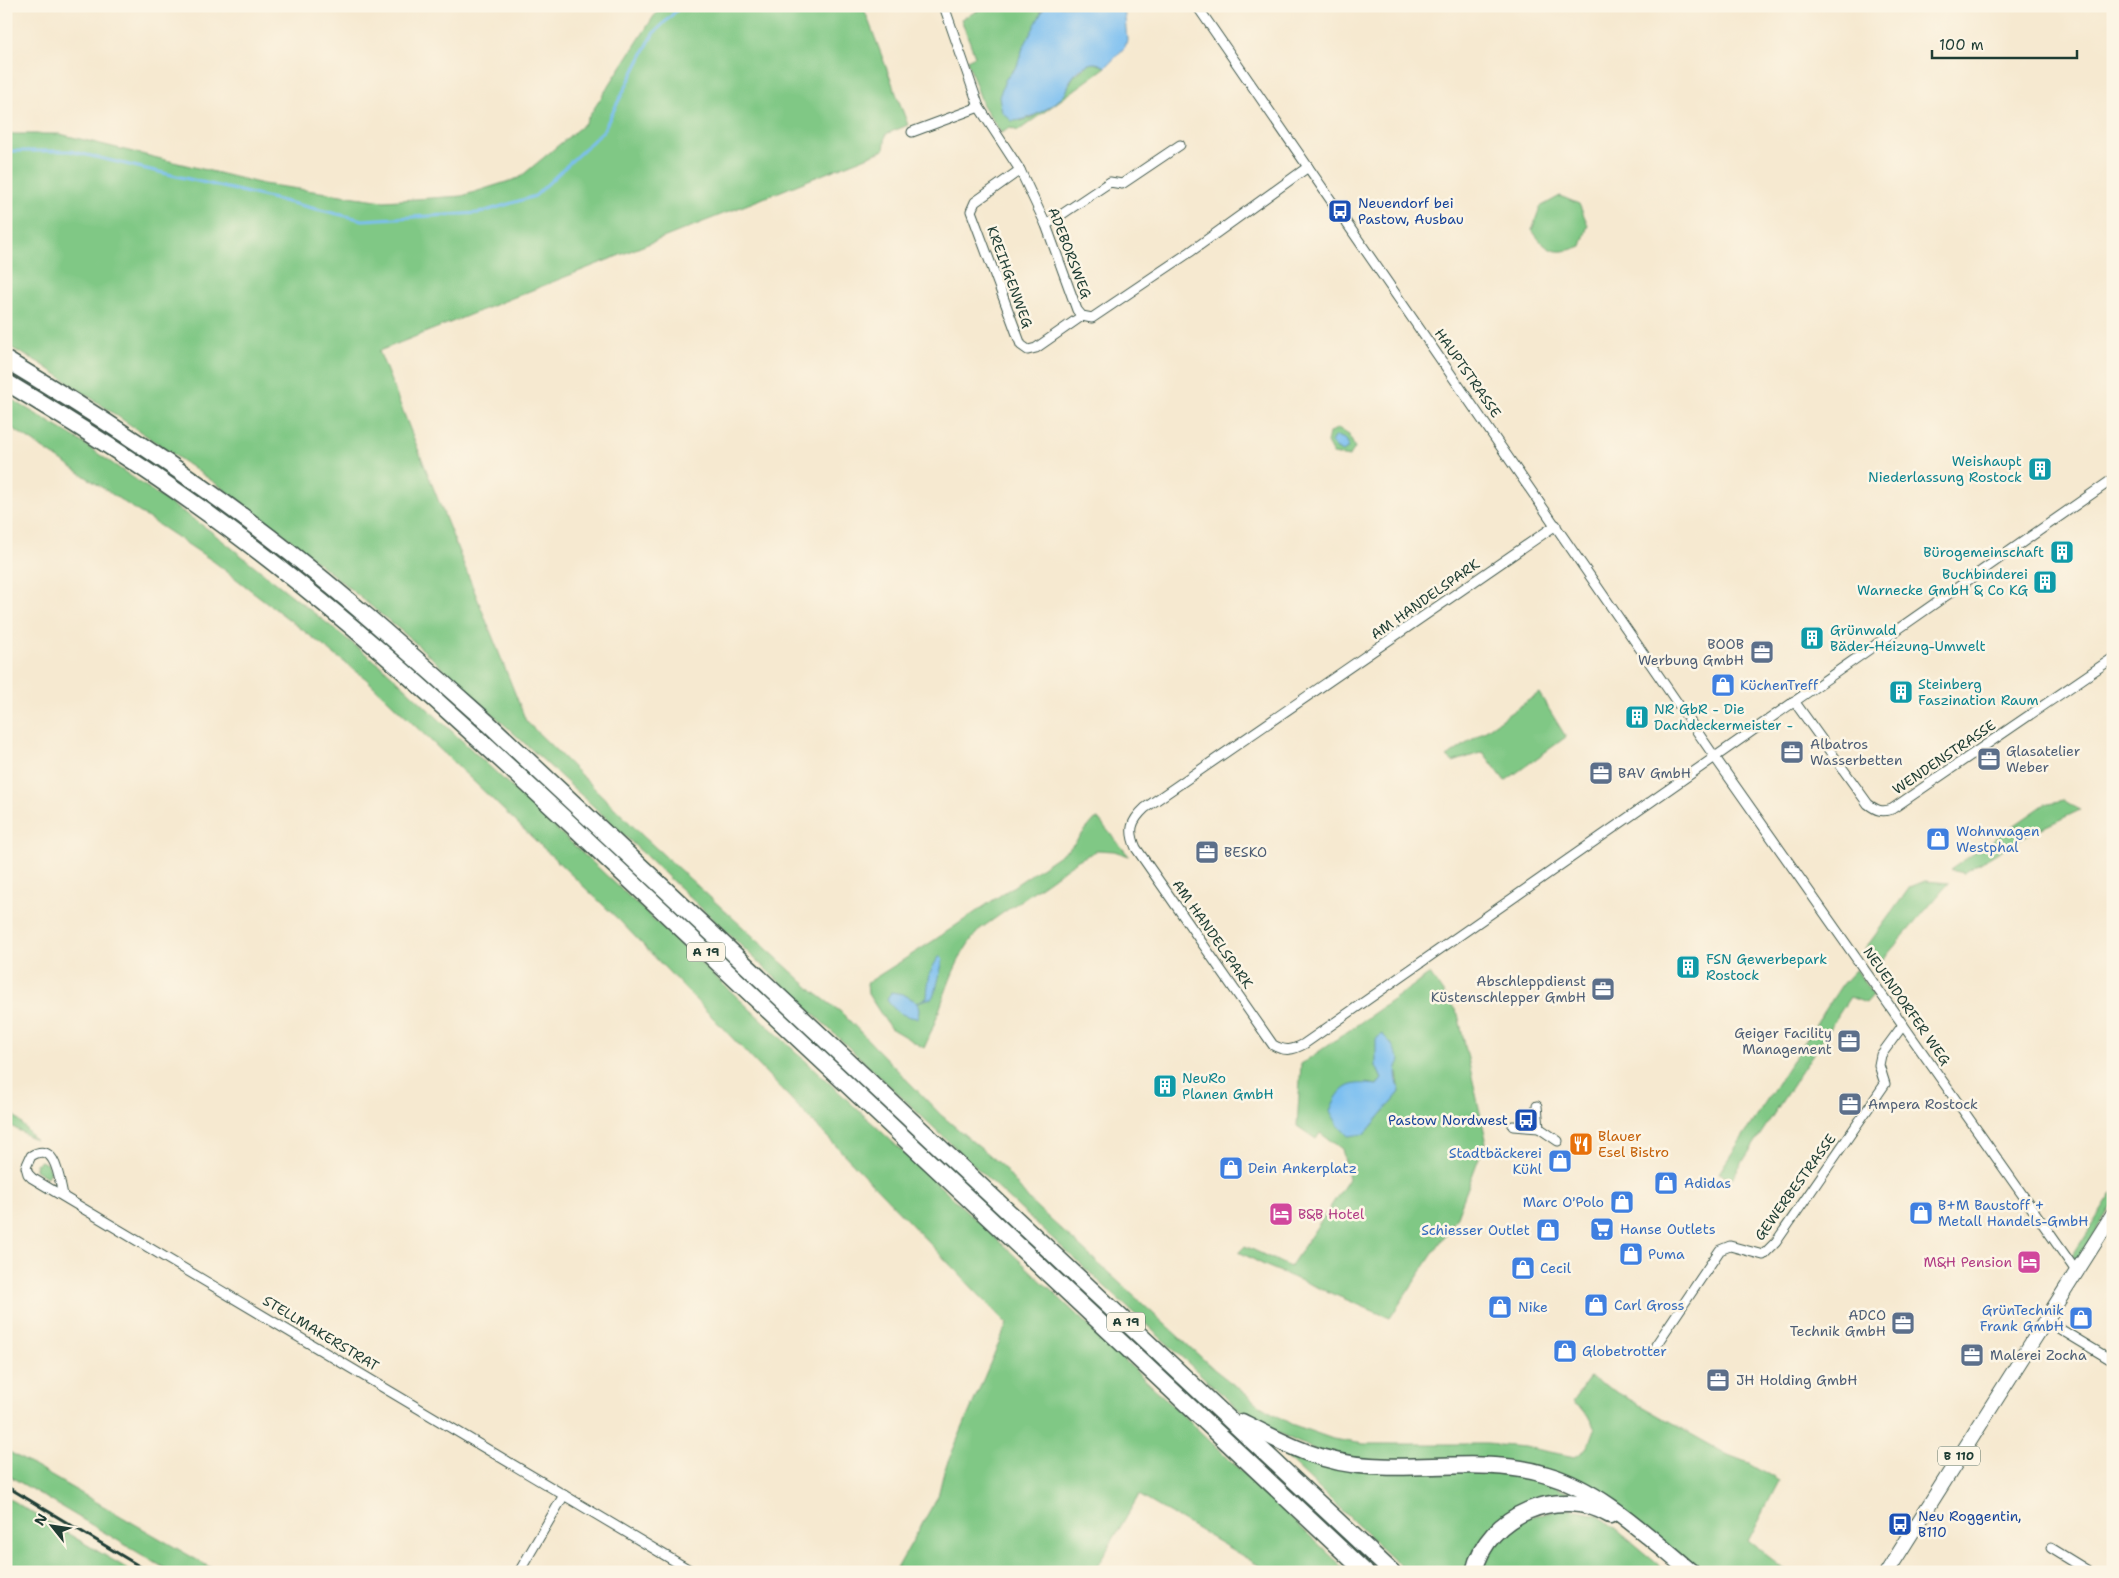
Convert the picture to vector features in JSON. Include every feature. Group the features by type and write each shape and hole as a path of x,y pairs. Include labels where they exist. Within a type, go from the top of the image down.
{"highway":[{"name":"A 19","path":"6,360 96,414 205,489 324,581 402,646 490,724 1392,1572"},
{"name":"A 19","path":"6,382 128,457 198,506 279,568 383,654 553,808 1364,1572"},
{"path":"1224,1413 1301,1452 1340,1462 1377,1466 1484,1465 1511,1467 1547,1475 1578,1486 1593,1495 1691,1572"},
{"path":"1474,1572 1482,1551 1501,1526 1532,1508 1563,1503 1582,1505 1606,1513 1678,1572"}],"main road":[{"name":"B 110","path":"1887,1572 2113,1214"}],"street":[{"name":"ADEBORSWEG","path":"944,6 979,106 1020,170 1046,225 1077,310 1082,316 1092,318 1190,252 1308,167"},
{"name":"HAUPTSTRASSE","path":"1197,6 1714,756"},
{"path":"912,132 979,106"},
{"path":"1046,225 1110,182 1122,184 1180,144"},
{"name":"KREIHGENWEG","path":"1020,170 975,202 971,211 1021,344 1028,350 1036,348 1082,316"},
{"path":"1714,756 2113,479"},
{"name":"AM HANDELSPARK","path":"1556,525 1146,808 1132,824 1130,831 1136,848 1273,1045 1291,1050 1304,1044 1714,756"},
{"name":"WENDENSTRASSE","path":"1794,701 1868,804 1884,812 1892,810 2113,658"},
{"name":"NEUENDORFER WEG","path":"1714,756 2076,1271"},
{"name":"GEWERBESTRASSE","path":"1656,1345 1720,1250 1730,1246 1763,1255 1776,1242 1884,1084 1879,1065 1881,1055 1903,1025"},
{"path":"1537,1106 1539,1128"},
{"path":"1513,1126 1539,1128 1558,1141"},
{"name":"STELLMAKERSTRAT","path":"63,1195 54,1159 43,1152 31,1156 26,1165 29,1175 693,1572"},
{"path":"2045,1320 2113,1361"},
{"path":"519,1572 564,1495"},
{"path":"2051,1548 2090,1572"}],"green space":[{"path":"663,6 863,6 908,125 886,134 884,150 379,351 526,721 644,837 814,992 841,1012 941,1115 1003,1167 1030,1201 1215,1370 1262,1407 1291,1424 1333,1439 1364,1444 1486,1444 1525,1447 1575,1457 1588,1448 1595,1429 1587,1414 1572,1402 1590,1377 1728,1455 1749,1463 1779,1481 1748,1541 1789,1572 1696,1572 1568,1478 1331,1457 1260,1425 1237,1408 1003,1193 592,805 411,639 276,528 218,485 40,363 6,345 6,134 60,134 263,184 384,201 462,196 519,178 584,124 654,16"},
{"path":"988,6 1045,6 1041,10 1041,17 1023,48 1017,66 1005,80 1021,121 1033,117 1064,95 1073,77 1089,64 1095,63 1106,67 1018,131 1010,128 1001,133 983,105 967,60 975,56 961,19"},
{"path":"1560,196 1579,204 1588,225 1581,246 1565,251 1553,250 1548,247 1542,243 1532,230 1540,207"},
{"path":"6,396 71,435 209,530 385,669 1017,1258 1348,1572 1270,1572 1139,1495 1094,1572 895,1572 938,1496 944,1471 1007,1324 620,921 365,678 213,561 6,424"},
{"path":"1338,428 1349,435 1355,448 1349,457 1333,454 1327,443 1329,433"},
{"path":"1539,693 1566,737 1505,781 1483,752 1453,762 1447,757"},
{"path":"2063,800 2080,810 2023,837 1964,873 1950,870 2045,804"},
{"path":"1095,819 1098,819 1129,856 1114,851 1098,850 1078,860 980,929 969,943 953,972 924,1048 890,1028 868,994 867,983 933,941 1070,848"},
{"path":"1925,881 1949,883 1879,964 1865,949 1910,887"},
{"path":"1856,969 1873,995 1866,1003 1850,997 1732,1178 1719,1173 1843,983"},
{"path":"1430,974 1458,1014 1486,1139 1456,1219 1390,1318 1264,1265 1239,1252 1245,1246 1290,1267 1349,1179 1342,1149 1320,1133 1316,1139 1297,1126 1301,1064","holes":["1400,1060 1396,1067 1400,1092 1365,1134 1366,1083 1377,1085 1382,1079 1376,1066"]},
{"path":"6,1105 35,1140 6,1123"},
{"path":"41,1161 47,1164 50,1172 47,1177 35,1170 36,1164"},
{"path":"2113,1192 2113,1204 2078,1258 2071,1258"},
{"path":"1268,1440 1295,1454 1515,1472 1596,1501 1532,1503 1469,1572 1407,1572"},
{"path":"6,1450 218,1572 171,1572 6,1474"},
{"path":"6,1497 133,1572 6,1572"},
{"path":"1561,1508 1599,1515 1667,1572 1479,1572 1482,1560 1516,1521"}],"water":[{"path":"1045,6 1124,6 1127,40 1125,47 1106,67 1098,63 1092,63 1081,69 1070,81 1064,95 1047,108 1025,119 1012,121 1002,112 999,97 1005,80 1017,66 1023,48"},
{"path":"1335,436 1345,439 1348,443 1347,449 1343,452 1337,449 1331,442"},
{"path":"940,956 943,960 936,990 932,998 917,1002 927,998 933,966"},
{"path":"891,992 903,994 917,1002 918,1018 900,1013 887,1000"},
{"path":"1382,1034 1391,1043 1400,1061 1396,1072 1400,1092 1365,1134 1348,1136 1338,1125 1330,1111 1342,1090 1360,1084 1377,1085 1382,1079 1376,1066 1376,1039"}],"waterway":[{"path":"6,151 70,151 363,220 479,213 535,196 603,131 653,34 681,6"}],"railway":[{"path":"6,1486 149,1572"}],"place":[{"name":"Neuendorf bei Pastow, Ausbau","path":"1340,211"},
{"name":"Weishaupt Niederlassung Rostock","path":"2040,469"},
{"name":"Bürogemeinschaft","path":"2062,552"},
{"name":"Buchbinderei Warnecke GmbH & Co KG","path":"2045,582"},
{"name":"Grünwald Bäder-Heizung-Umwelt","path":"1812,638"},
{"name":"BOOB Werbung GmbH","path":"1762,652"},
{"name":"KüchenTreff","path":"1723,685"},
{"name":"Steinberg Faszination Raum","path":"1901,692"},
{"name":"NR GbR - Die Dachdeckermeister -","path":"1637,717"},
{"name":"Albatros Wasserbetten","path":"1792,752"},
{"name":"Glasatelier Weber","path":"1989,759"},
{"name":"BAV GmbH","path":"1601,773"},
{"name":"Wohnwagen Westphal","path":"1938,839"},
{"name":"BESKO","path":"1207,852"},
{"name":"FSN Gewerbepark Rostock","path":"1688,967"},
{"name":"Abschleppdienst Küstenschlepper GmbH","path":"1603,989"},
{"name":"Geiger Facility Management","path":"1849,1041"},
{"name":"NeuRo Planen GmbH","path":"1165,1086"},
{"name":"Ampera Rostock","path":"1850,1104"},
{"name":"Pastow Nordwest","path":"1526,1120"},
{"name":"Blauer Esel Bistro","path":"1581,1144"},
{"name":"Stadtbäckerei Kühl","path":"1560,1161"},
{"name":"Dein Ankerplatz","path":"1231,1168"},
{"name":"Adidas","path":"1666,1183"},
{"name":"Marc O'Polo","path":"1622,1202"},
{"name":"B+M Baustoff + Metall Handels-GmbH","path":"1921,1213"},
{"name":"B&B Hotel","path":"1281,1214"},
{"name":"Hanse Outlets","path":"1602,1229"},
{"name":"Schiesser Outlet","path":"1548,1230"},
{"name":"Puma","path":"1631,1254"},
{"name":"M&H Pension","path":"2029,1262"},
{"name":"Cecil","path":"1523,1268"},
{"name":"Carl Gross","path":"1596,1305"},
{"name":"Nike","path":"1500,1307"},
{"name":"GrünTechnik Frank GmbH","path":"2081,1318"},
{"name":"ADCO Technik GmbH","path":"1903,1323"},
{"name":"Globetrotter","path":"1565,1351"},
{"name":"Malerei Zocha","path":"1972,1355"},
{"name":"JH Holding GmbH","path":"1718,1380"},
{"name":"Neu Roggentin, B110","path":"1900,1524"}]}
